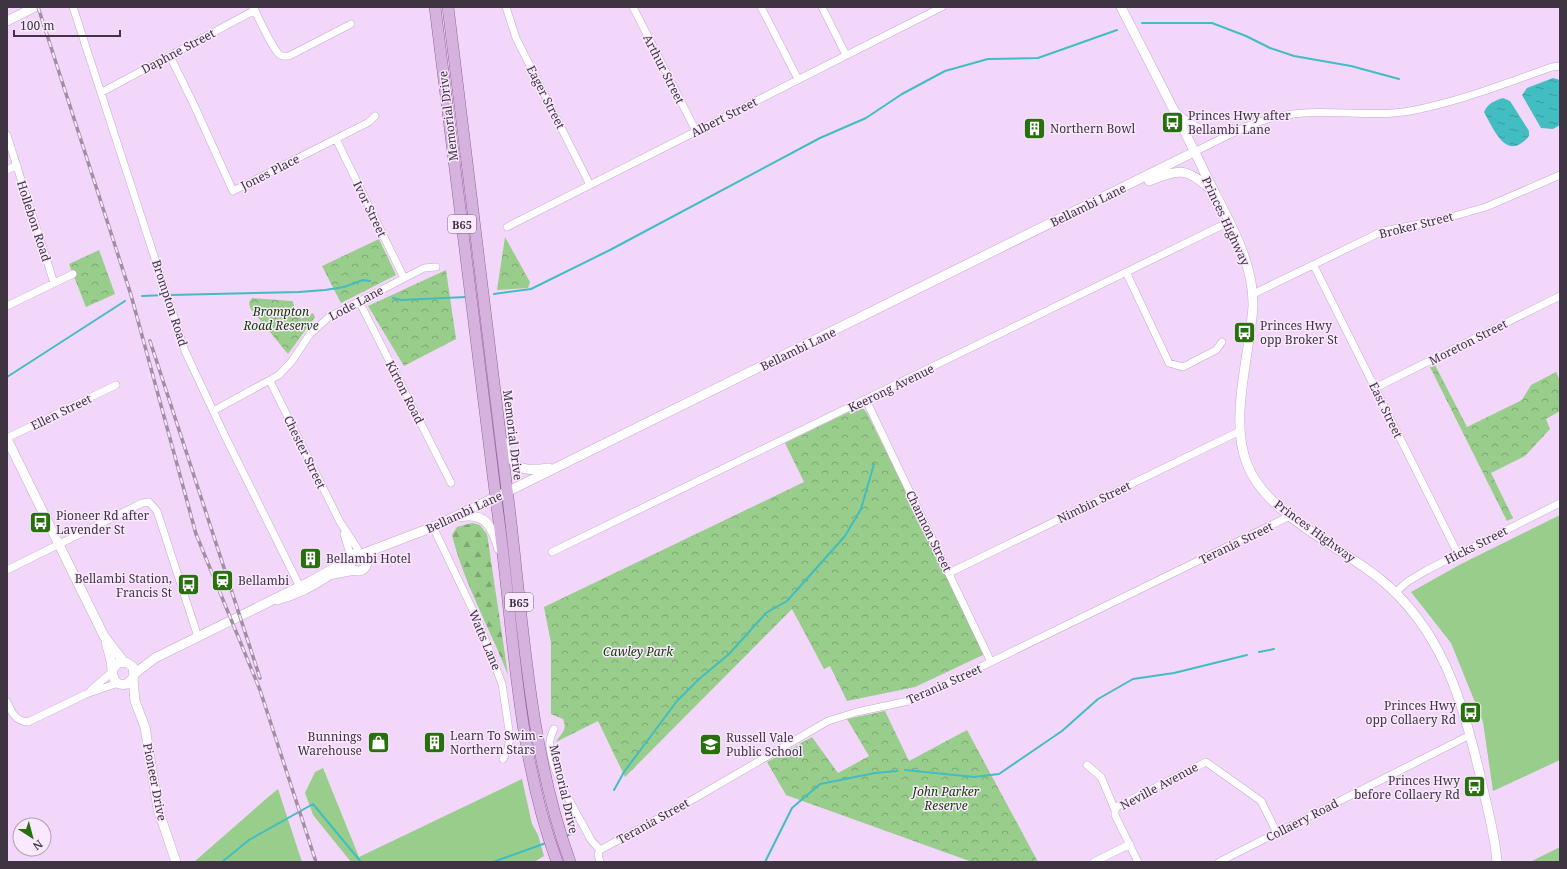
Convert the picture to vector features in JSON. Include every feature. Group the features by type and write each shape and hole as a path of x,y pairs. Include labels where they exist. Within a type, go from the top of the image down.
{"main road":[{"name":"Memorial Drive","path":"435,7 496,497 521,719 533,784 556,860"},
{"name":"Memorial Drive","path":"448,7 507,491 518,595 534,713 551,800 568,858"},
{"name":"Princes Highway","path":"1121,7 1229,222 1246,261 1253,294 1251,331 1240,414 1240,431 1242,449 1251,473 1267,496 1290,516 1365,568 1395,593 1429,634 1446,664 1457,690 1470,735 1491,825 1497,862"},
{"path":"7,21 31,9"},
{"name":"Bellambi Lane","path":"400,541 433,527 558,467 1194,152"},
{"path":"1111,194 1183,171 1198,178 1214,193"},
{"path":"499,428 507,452 514,463 520,468 534,470 558,467"},
{"path":"7,439 104,636 113,679 119,684 127,684 155,658 300,587 350,558 354,554 362,554 400,541"},
{"path":"447,520 471,516 477,517 488,523 496,539 504,567"},
{"path":"311,581 334,574 362,570 380,553 400,541"},
{"path":"362,554 367,560 366,566"},
{"path":"350,558 350,567 354,570"},
{"path":"104,636 126,662 133,667 133,677"},
{"path":"112,671 118,663 155,658"},
{"name":"Pioneer Drive","path":"133,677 135,701 145,727 158,809 176,862"},
{"name":"Pioneer Drive","path":"119,684 135,701"}],"street":[{"name":"Brompton Road","path":"72,7 102,92 185,351 300,587"},
{"name":"Eager Street","path":"506,7 516,38 590,185"},
{"name":"Arthur Street","path":"633,7 696,131"},
{"path":"761,7 798,79"},
{"path":"822,7 846,55"},
{"name":"Daphne Street","path":"102,92 170,56 254,8"},
{"path":"254,8 274,47 280,55 284,56 289,56 351,24"},
{"name":"Albert Street","path":"507,227 937,8"},
{"name":"Jones Place","path":"170,56 194,104 233,191 369,122 375,116"},
{"path":"1194,152 1240,129 1287,114 1313,112 1384,114 1411,110 1458,98 1552,67 1560,66"},
{"path":"1172,107 1188,122 1202,130 1210,132 1240,129"},
{"name":"Hollebon Road","path":"7,135 54,283"},
{"name":"Ivor Street","path":"336,139 404,278"},
{"path":"7,170 16,165"},
{"name":"Broker Street","path":"1253,294 1314,266 1383,231 1440,220 1486,207 1560,175"},
{"name":"Keerong Avenue","path":"552,552 1229,222"},
{"name":"East Street","path":"1314,266 1458,554"},
{"name":"Lode Lane","path":"213,411 270,381 286,368 318,325 329,316 424,268 436,267"},
{"path":"1126,272 1169,363 1183,367 1216,350 1222,342"},
{"path":"7,306 73,274"},
{"name":"Moreton Street","path":"1375,388 1560,296"},
{"name":"Kirton Road","path":"359,301 451,483"},
{"name":"Chester Street","path":"270,381 340,522"},
{"name":"Ellen Street","path":"7,439 116,385"},
{"name":"Channon Street","path":"866,400 991,662"},
{"name":"Nimbin Street","path":"949,573 1240,431"},
{"path":"7,570 142,503 152,503 157,511 198,637"},
{"name":"Hicks Street","path":"1395,593 1407,582 1458,554 1560,504"},
{"name":"Terania Street","path":"600,850 685,804 828,721 857,712 914,700 1290,516"},
{"path":"340,522 362,554"},
{"path":"340,522 350,558"},
{"name":"Watts Lane","path":"433,527 478,623 502,684 510,738 508,749 502,759"},
{"path":"264,605 289,598 321,583 334,574"},
{"path":"86,694 112,671"},
{"path":"7,702 14,717 20,721 28,722 86,694 119,684"},
{"path":"554,729 550,739 554,763 591,840 600,850 598,854 600,862"},
{"name":"Collaery Road","path":"1220,862 1470,735"},
{"name":"Neville Avenue","path":"1138,862 1115,810 1118,806 1206,762 1261,801 1277,833"},
{"path":"1087,765 1101,777 1115,810"},
{"path":"1094,862 1130,844"}],"green space":[{"path":"505,237 530,282 528,288 497,290"},
{"path":"379,239 396,275 341,303 322,266"},
{"path":"99,250 115,294 86,307 69,264"},
{"path":"446,270 456,339 404,366 368,306"},
{"name":"Brompton Road Reserve","path":"252,298 292,301 301,319 313,313 315,317 288,354 250,308 249,302"},
{"path":"1435,365 1467,427 1522,400 1531,385 1556,372 1560,381 1560,411 1546,419 1550,429 1525,456 1491,473 1513,518 1507,521 1430,367"},
{"name":"Cawley Park","path":"861,406 867,413 980,641 983,655 915,687 847,701 830,666 824,669 792,609 625,777 598,721 556,742 565,726 563,719 551,714 551,643 544,607 804,482 785,443"},
{"path":"1560,515 1560,760 1493,791 1483,722 1451,643 1411,592 1461,564"},
{"path":"472,523 480,525 487,534 508,675 463,571 452,535 457,527"},
{"name":"John Parker Reserve","path":"885,711 909,761 967,730 1038,862 972,862 786,795 767,762 812,737 838,773 869,756 847,719"},
{"path":"323,768 359,857 522,779 532,824 538,835 544,856 534,862 351,862 313,815 305,793 315,772"},
{"path":"278,789 302,862 194,862 267,798"},
{"path":"1560,847 1560,862 1530,862"}],"water":[{"path":"1553,78 1560,80 1560,125 1553,129 1541,128 1522,95 1527,88"},
{"path":"1503,98 1510,101 1529,131 1529,136 1521,143 1514,146 1508,145 1502,141 1484,112 1487,106"}],"waterway":[{"path":"1142,23 1212,23 1246,36 1270,48 1294,56 1351,66 1399,79"},
{"path":"494,294 531,289 610,250 820,138 866,118 902,94 945,71 988,59 1038,58 1117,30"},
{"path":"169,295 299,292 344,287 363,280 370,281"},
{"path":"142,296 165,295"},
{"path":"393,298 401,300 466,297"},
{"path":"7,377 125,301"},
{"path":"614,790 624,772 677,701 698,680 729,654 766,613 787,601 845,536 861,509 874,464"},
{"path":"1259,652 1274,649"},
{"path":"905,770 974,777 999,774 1062,731 1098,699 1133,679 1174,673 1247,655"},
{"path":"765,862 792,808 820,784 875,773 897,771"},
{"path":"222,862 249,840 313,804 361,862"},
{"path":"566,836 575,832"},
{"path":"493,862 546,843"}],"railway":[{"path":"38,7 131,295 196,534 260,690 316,862"},
{"path":"150,341 260,678"}],"place":[{"name":"Princes Hwy after Bellambi Lane","path":"1172,122"},
{"name":"Northern Bowl","path":"1035,128"},
{"name":"Princes Hwy opp Broker St","path":"1244,332"},
{"name":"Pioneer Rd after Lavender St","path":"40,522"},
{"name":"Bellambi Hotel","path":"311,558"},
{"name":"Bellambi","path":"222,580"},
{"name":"Bellambi Station, Francis St","path":"188,585"},
{"name":"Princes Hwy opp Collaery Rd","path":"1471,712"},
{"name":"Learn To Swim - Northern Stars","path":"434,742"},
{"name":"Bunnings Warehouse","path":"378,743"},
{"name":"Russell Vale Public School","path":"711,744"},
{"name":"Princes Hwy before Collaery Rd","path":"1475,787"}]}
